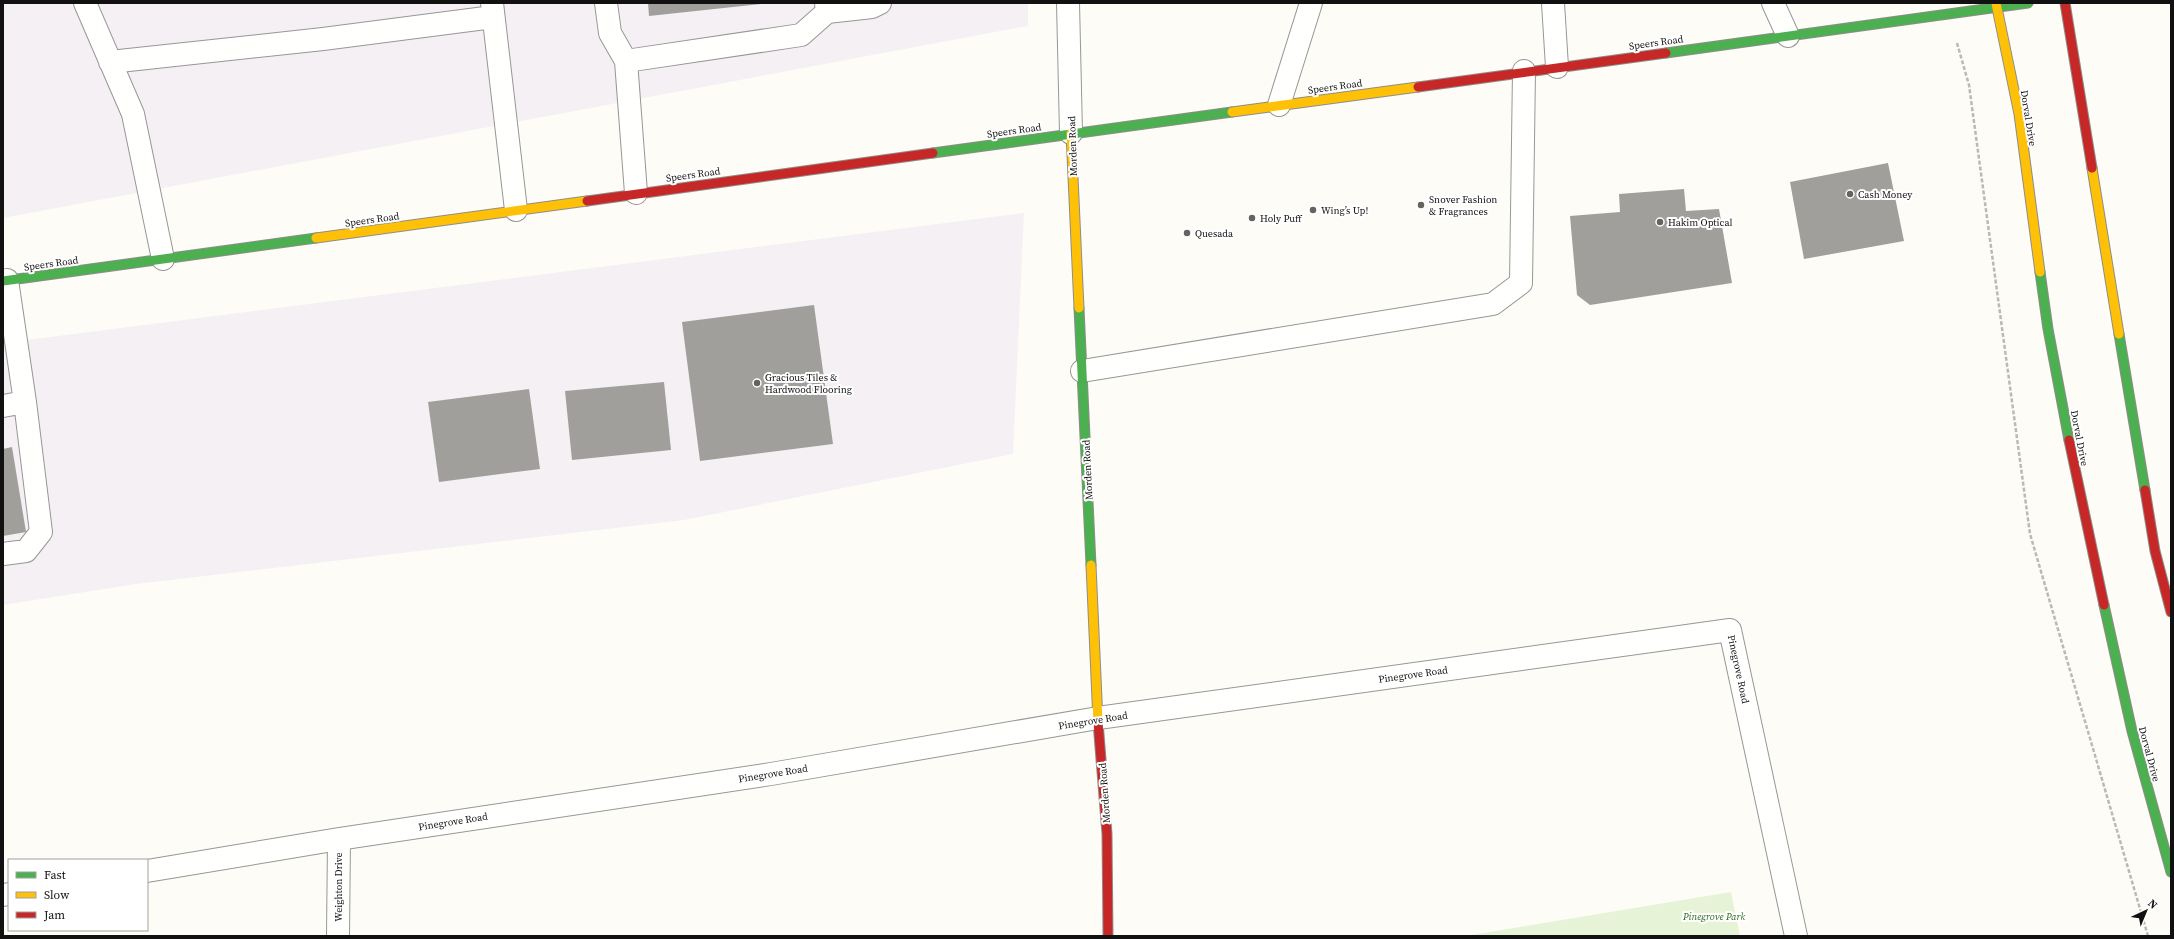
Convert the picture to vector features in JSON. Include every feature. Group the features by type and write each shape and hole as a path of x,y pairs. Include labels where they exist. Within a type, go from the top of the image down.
{"main road":[{"name":"Speers Road","path":"5,280 1949,14 1996,4 2028,3"},
{"path":"2065,3 2155,550 2171,612"},
{"name":"Dorval Drive","path":"1996,4 2019,114 2048,329 2082,508 2132,731 2171,872"},
{"name":"Morden Road","path":"1071,133 1098,718 1107,834 1108,936"}],"street":[{"path":"85,3 133,114 163,259"},
{"path":"606,3 610,33 626,61 636,193"},
{"path":"626,61 801,35 827,8 872,7 880,3"},
{"name":"Morden Road","path":"1068,3 1071,133"},
{"path":"1279,105 1311,3"},
{"path":"1554,3 1557,67"},
{"path":"1773,3 1788,36"},
{"path":"110,62 323,39 492,10 516,210"},
{"path":"1082,372 1493,304 1521,283 1524,71"},
{"path":"3,554 26,551 41,532 25,402 5,280"},
{"path":"3,406 25,402"},
{"name":"Pinegrove Road","path":"148,871 338,839 772,774 1098,718 1730,630 1796,936"},
{"name":"Weighton Drive","path":"338,839 338,936"}],"path":[{"path":"1949,14 1969,85 2030,534 2148,936"}],"shaded area":[{"path":"3,3 1028,3 1028,26 3,218"},
{"path":"1024,213 1013,454 684,520 136,584 3,605 3,343"}],"green space":[{"name":"Pinegrove Park","path":"1731,892 1740,936 1465,936"}],"building":[{"path":"648,3 761,3 761,4 649,16"},
{"path":"1888,163 1904,241 1804,259 1790,182"},
{"path":"1684,189 1686,211 1719,209 1732,283 1590,305 1577,295 1570,216 1620,212 1619,194"},
{"name":"Gracious Tiles & Hardwood Flooring","path":"814,305 833,444 700,461 682,322"},
{"path":"664,382 671,450 572,460 565,391"},
{"path":"529,389 540,469 439,482 428,402"},
{"path":"12,447 26,532 3,536 3,449"}],"traffic: fast":[{"path":"1666,53 2028,3"},
{"path":"933,153 1232,112"},
{"path":"3,281 316,238"},
{"path":"2040,272 2048,329 2069,440"},
{"path":"1079,308 1091,565"},
{"path":"2119,334 2145,490"},
{"path":"2104,605 2132,731 2171,872"}],"traffic: slow":[{"path":"1996,3 2019,114 2040,272"},
{"path":"1232,112 1418,87"},
{"path":"1071,133 1079,308"},
{"path":"2092,168 2119,334"},
{"path":"316,238 587,201"},
{"path":"1091,565 1098,722"}],"traffic: jam":[{"path":"2065,3 2092,168"},
{"path":"1418,87 1666,53"},
{"path":"587,201 933,153"},
{"path":"2069,440 2104,605"},
{"path":"2145,490 2155,551 2171,612"},
{"path":"1098,722 1107,834 1108,936"}],"place":[{"name":"Cash Money","path":"1850,194"},
{"name":"Snover Fashion & Fragrances","path":"1421,205"},
{"name":"Wing’s Up!","path":"1313,210"},
{"name":"Holy Puff","path":"1252,218"},
{"name":"Hakim Optical","path":"1660,222"},
{"name":"Quesada","path":"1187,233"},
{"name":"Gracious Tiles & Hardwood Flooring","path":"757,383"}]}
